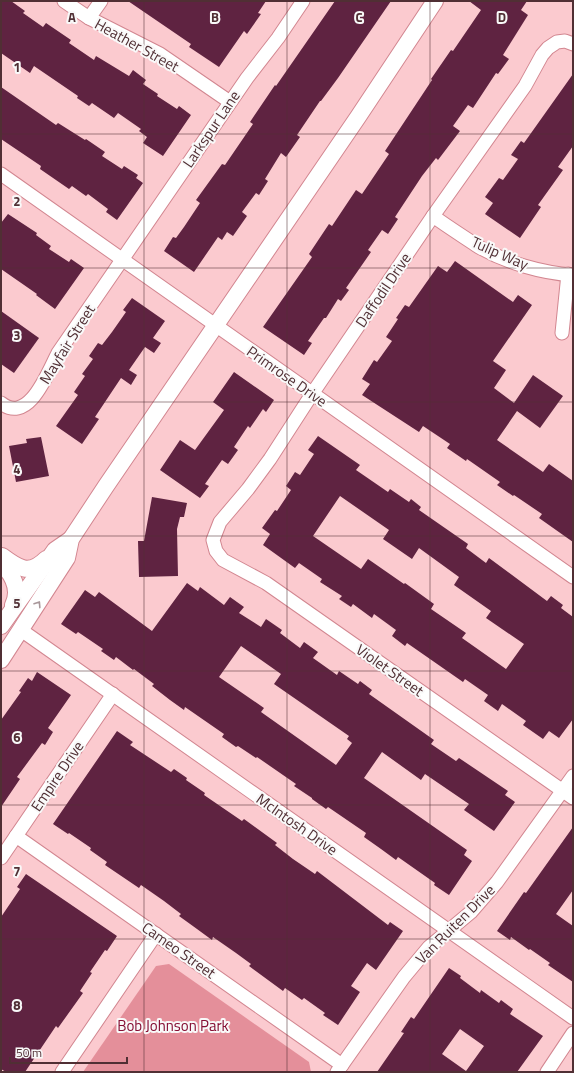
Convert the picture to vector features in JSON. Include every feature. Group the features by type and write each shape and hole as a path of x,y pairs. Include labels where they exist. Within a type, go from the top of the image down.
{"street":[{"name":"Heather Street","path":"64,1 89,18 160,54 230,102"},
{"path":"89,18 101,1"},
{"name":"Larkspur Lane","path":"122,260 230,102 278,38 303,1"},
{"path":"5,621 50,556 55,550 71,539 215,325 358,117 435,1"},
{"name":"Daffodil Drive","path":"213,540 220,522 248,489 433,216 524,86 542,55 548,48 557,42 565,41 573,44"},
{"name":"Primrose Drive","path":"1,174 573,577"},
{"name":"Tulip Way","path":"433,216 481,248 509,260 536,269 570,274"},
{"name":"Mayfair Street","path":"1,403 6,407 18,408 31,401 58,353 122,260"},
{"path":"562,333 570,274"},
{"path":"1,660 67,558 71,539"},
{"name":"Violet Street","path":"213,540 216,551 223,560 266,583 568,794"},
{"path":"1,555 16,566 27,569 34,568 50,556"},
{"path":"1,563 11,574 17,589 15,602 5,621"},
{"name":"McIntosh Drive","path":"21,630 573,1018"},
{"name":"Empire Drive","path":"1,858 113,694"},
{"name":"Van Ruiten Drive","path":"339,1068 404,977 429,947 471,912 568,794 573,776"},
{"name":"Cameo Street","path":"16,836 156,934 339,1068"},
{"path":"62,1072 156,934"},
{"path":"546,1072 573,1033"}],"green space":[{"name":"Bob Johnson Park","path":"169,964 309,1062 311,1072 83,1072 156,966"}],"building":[{"path":"1,1 11,1 25,11 23,13 43,27 46,23 71,40 69,43 94,60 96,56 129,76 133,70 146,80 143,84 158,94 157,96 177,109 179,106 191,115 163,156 143,143 147,137 139,131 141,129 118,113 114,118 92,103 89,106 77,98 78,96 34,66 30,73 1,53"},
{"path":"128,1 266,1 258,13 261,14 247,34 244,31 219,67 189,47 191,44"},
{"path":"335,1 391,1 297,135 300,137 286,157 281,153 265,179 268,181 259,195 256,193 242,212 247,216 233,236 227,232 222,240 218,237 194,272 164,251 173,237 176,238 184,227 200,203 196,200 222,164 225,165 253,124 250,122"},
{"path":"469,1 527,1 521,10 528,15 503,55 509,59 498,74 496,73 473,108 468,105 453,126 460,131 438,160 436,158 422,176 395,217 398,219 388,234 382,230 368,250 371,252 346,288 349,290 341,301 338,299 326,318 324,318 308,341 312,343 304,355 263,327 312,257 309,254 329,224 332,226 356,190 362,194 389,154 385,151 432,80 431,79 451,50 453,51 481,10"},
{"path":"573,74 573,146 558,167 563,170 538,205 541,207 520,238 485,214 493,203 485,197 499,178 503,180 518,159 511,155 521,141 524,143"},
{"path":"1,87 56,125 58,123 85,140 86,139 105,152 102,156 122,169 124,166 138,175 136,178 143,183 117,220 106,212 108,209 88,194 86,196 72,186 69,189 40,169 41,166 1,139"},
{"path":"8,214 37,233 36,235 51,246 49,249 69,262 71,259 84,268 55,309 36,295 37,294 1,269 1,223"},
{"path":"455,261 513,302 518,295 532,305 493,361 506,370 494,388 514,403 533,375 563,396 540,428 517,411 497,440 543,472 549,464 573,481 573,542 539,518 542,514 497,485 500,482 467,459 466,461 447,448 450,444 423,426 419,432 362,395 370,384 362,379 374,360 377,362 392,341 386,337 405,305 409,307 438,266 447,272"},
{"path":"132,298 165,321 153,338 161,343 154,353 145,347 129,370 137,375 131,385 121,378 95,417 99,419 82,444 56,426 78,395 74,392 85,376 82,374 93,359 89,356 98,343 102,345 112,332 126,312 123,310"},
{"path":"1,311 39,338 14,373 1,364"},
{"path":"234,372 274,400 266,412 263,409 250,428 248,426 234,447 238,450 228,464 222,460 205,484 209,486 200,498 160,470 180,440 195,450 224,410 213,402"},
{"path":"318,436 360,465 356,470 388,492 390,489 409,502 411,499 421,507 419,510 468,544 466,548 486,563 489,558 547,601 551,596 563,605 561,608 573,617 573,719 559,738 549,731 543,739 523,725 526,721 502,704 498,711 484,701 488,695 465,679 463,682 407,643 405,646 392,636 396,630 374,614 372,618 353,604 351,607 339,599 342,596 320,582 322,579 299,563 295,568 263,545 270,534 262,528 275,510 277,511 291,490 286,486 295,472 300,475 314,454 308,450","holes":["340,496 389,530 383,539 412,559 419,548 459,577 454,585 491,611 486,618 524,644 506,669 462,638 466,633 431,609 434,604 405,583 404,584 368,559 361,569 313,536"]},
{"path":"41,437 49,476 16,482 9,446 27,443 26,439"},
{"path":"152,497 187,503 184,517 180,517 177,529 178,576 139,577 138,541 144,541"},
{"path":"187,583 198,591 200,587 224,605 230,597 244,607 239,613 261,627 266,619 282,630 280,633 300,648 304,642 318,652 313,658 337,675 339,671 358,684 360,681 372,690 369,694 434,740 431,744 456,761 459,758 508,791 505,795 515,802 494,831 464,810 469,804 425,774 421,780 382,752 364,778 467,850 464,855 472,861 449,895 434,885 435,883 398,857 396,860 364,837 366,833 328,807 326,809 294,786 296,784 257,757 256,758 238,746 236,747 222,737 224,734 185,707 184,710 170,700 152,686 154,684 134,669 133,670 116,657 114,660 101,651 103,649 78,632 76,634 61,624 85,590 95,597 99,592 152,631","holes":["241,646 281,674 274,684 349,736 347,739 352,743 336,765 261,712 264,708 219,677"]},
{"path":"37,672 71,695 48,728 53,732 45,745 42,743 17,777 20,779 1,807 1,720 21,692 19,691 28,678 32,681"},
{"path":"117,731 133,742 130,745 171,772 174,769 187,778 186,780 205,793 204,795 242,821 244,819 277,843 275,845 293,859 315,874 317,871 388,925 390,922 403,931 376,970 367,963 351,986 360,992 338,1025 323,1015 325,1013 304,998 302,1000 285,988 283,991 249,966 251,964 236,953 213,937 212,940 179,916 181,914 141,885 139,888 105,865 107,862 90,850 91,848 53,824"},
{"path":"573,827 573,890 556,914 573,926 573,982 548,965 550,963 530,949 529,950 511,937 510,940 497,931 524,892 526,893"},
{"path":"26,874 117,936 107,951 105,950 90,972 92,973 80,991 83,993 58,1028 56,1026 25,1072 6,1072 1,1069 1,917 20,889 17,887"},
{"path":"449,968 461,976 460,978 480,993 481,990 499,1003 501,1000 513,1009 510,1014 543,1036 517,1072 377,1072 404,1033 401,1032 411,1017 414,1019","holes":["460,1029 484,1046 466,1071 442,1054"]}]}
